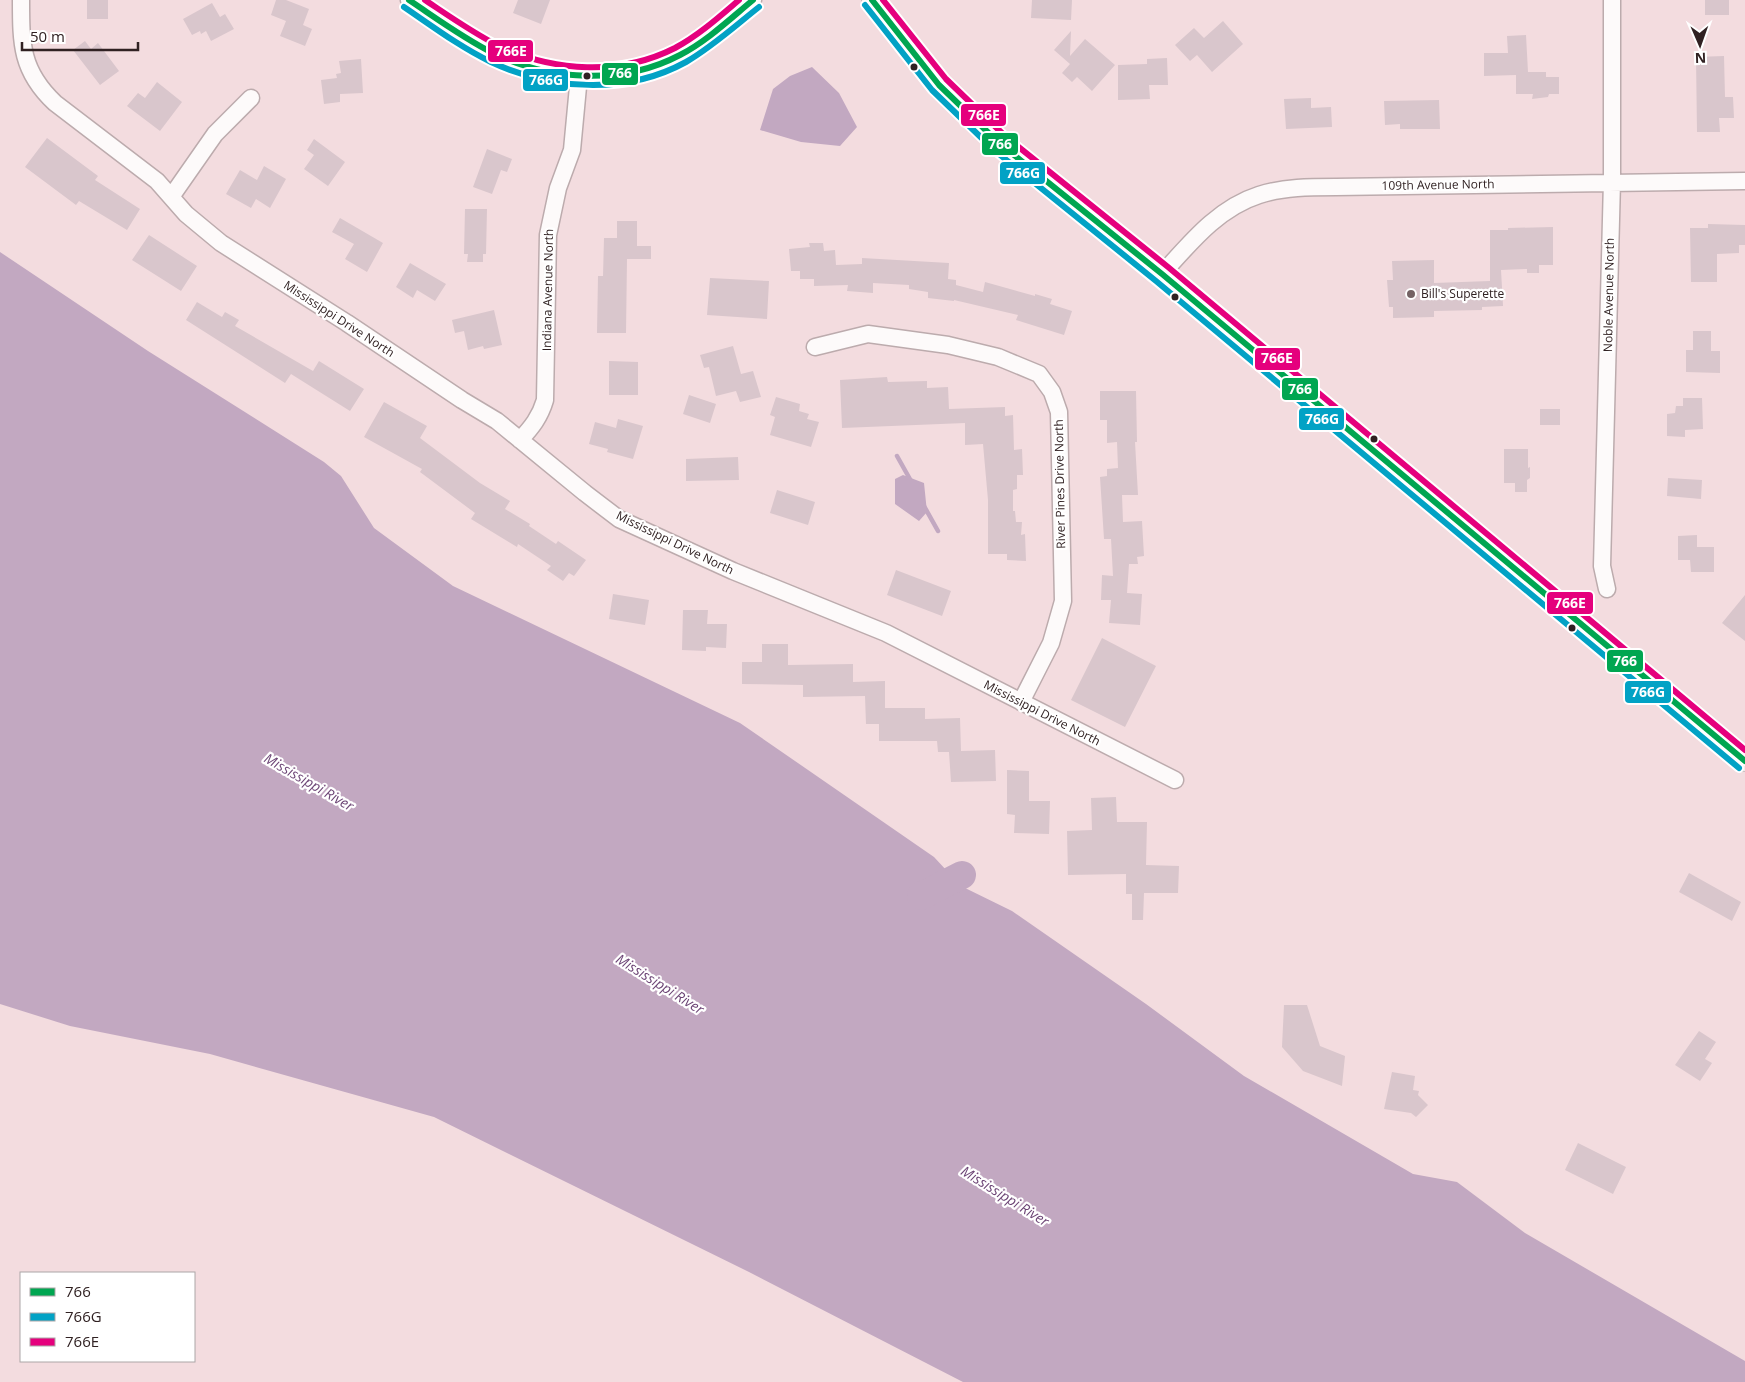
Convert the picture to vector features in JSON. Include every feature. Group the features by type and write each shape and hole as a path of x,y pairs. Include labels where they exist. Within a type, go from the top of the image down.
{"main road":[{"path":"872,0 939,85 999,143 1162,274 1329,416 1745,761"}],"street":[{"name":"Mississippi Drive North","path":"21,0 21,38 23,50 31,74 48,97 157,181 186,214 221,243 497,421 619,519 733,572 886,633 1175,780"},
{"path":"409,0 468,40 514,64 543,72 579,76 627,74 671,60 702,41 753,0"},
{"name":"Noble Avenue North","path":"1607,589 1602,566 1612,181 1612,0"},
{"name":"Indiana Avenue North","path":"520,440 541,415 545,400 547,385 548,234 558,188 572,150 579,76"},
{"path":"171,197 215,134 251,98"},
{"name":"109th Avenue North","path":"1162,274 1219,216 1243,202 1277,190 1317,187 1612,181 1745,181"},
{"name":"River Pines Drive North","path":"815,347 868,334 948,345 998,357 1039,374 1052,392 1058,412 1063,601 1051,643 1020,702"}],"water":[{"path":"812,67 839,93 857,127 840,146 801,142 760,130 773,89 790,76"},
{"name":"Mississippi River","path":"0,252 148,351 324,462 341,476 374,528 453,586 740,723 934,857 961,886 1012,911 1146,1004 1244,1076 1413,1174 1457,1182 1525,1233 1745,1361 1745,1382 963,1382 749,1272 434,1117 210,1054 70,1026 0,1004"},
{"path":"903,475 924,483 927,512 919,521 895,504 895,479"}],"building":[{"path":"87,0 108,0 108,19 87,19"},
{"path":"276,0 286,0 309,9 303,25 312,29 305,46 280,36 286,21 271,15"},
{"path":"518,0 550,0 541,24 513,13"},
{"path":"1032,0 1072,0 1071,20 1031,18"},
{"path":"1705,0 1729,0 1729,15 1705,15"},
{"path":"212,3 220,17 225,14 234,29 211,41 206,31 201,34 200,31 192,35 183,19"},
{"path":"1223,21 1243,44 1212,72 1197,55 1190,61 1175,45 1194,28 1204,38"},
{"path":"1071,31 1070,56 1085,39 1115,65 1092,91 1077,77 1072,82 1062,73 1070,64 1054,50"},
{"path":"1526,35 1528,72 1546,72 1546,77 1559,77 1559,94 1549,94 1548,97 1532,99 1533,94 1516,94 1516,75 1484,76 1484,53 1508,53 1507,36"},
{"path":"85,41 91,49 98,43 119,71 100,85 73,50"},
{"path":"1724,56 1725,97 1733,97 1734,118 1719,118 1720,132 1697,132 1696,57"},
{"path":"1167,58 1168,85 1149,85 1150,99 1118,100 1118,65 1147,64 1147,59"},
{"path":"361,59 363,93 340,94 340,102 324,104 321,80 337,78 336,74 341,73 339,61"},
{"path":"157,82 182,102 160,131 127,106 138,93 145,98"},
{"path":"1311,98 1311,108 1331,107 1332,127 1286,129 1284,99"},
{"path":"1439,100 1440,129 1400,129 1400,124 1385,125 1384,101"},
{"path":"47,138 98,176 95,180 140,209 127,230 79,201 76,205 25,167"},
{"path":"314,139 345,162 328,186 304,169 314,155 307,150"},
{"path":"487,149 512,159 507,172 501,170 492,194 473,187"},
{"path":"264,166 286,179 270,208 256,199 251,208 226,194 240,170 257,180"},
{"path":"465,209 487,209 486,254 483,254 483,262 467,262 468,254 464,254"},
{"path":"340,218 383,243 367,272 345,259 354,244 332,232"},
{"path":"617,221 637,221 637,246 651,246 651,259 627,259 626,333 597,333 598,276 603,276 604,238 617,238"},
{"path":"1708,224 1745,225 1745,245 1739,245 1739,253 1717,254 1717,282 1691,282 1690,228 1708,228"},
{"path":"1553,227 1553,265 1539,265 1539,273 1527,273 1527,269 1501,270 1503,306 1482,307 1482,310 1434,311 1434,317 1393,318 1393,307 1389,307 1387,280 1393,280 1392,261 1434,260 1434,283 1490,281 1490,230"},
{"path":"149,235 197,266 181,291 132,260"},
{"path":"809,243 823,243 824,251 835,250 836,265 862,264 862,258 949,263 948,279 956,280 956,285 983,292 985,282 1052,299 1050,304 1072,311 1064,335 1016,320 1018,315 954,300 928,298 928,292 909,289 909,285 873,283 873,293 847,291 848,285 814,286 814,279 800,279 800,271 791,271 789,249 810,247"},
{"path":"410,263 446,284 435,301 417,290 413,298 396,287"},
{"path":"710,278 769,281 767,319 707,315"},
{"path":"197,302 222,317 225,312 239,320 235,326 313,371 319,361 364,389 350,411 291,374 285,383 186,320"},
{"path":"494,310 502,345 484,349 483,346 468,350 464,331 455,333 452,320"},
{"path":"1693,331 1711,331 1711,351 1720,351 1720,373 1686,372 1686,350 1693,350"},
{"path":"733,346 741,374 753,371 761,397 740,402 736,391 716,396 709,367 704,368 700,355"},
{"path":"609,361 638,362 638,395 609,395"},
{"path":"887,377 888,382 927,381 927,388 948,387 949,409 1005,407 1005,416 1013,415 1014,450 1022,449 1023,475 1017,475 1017,489 1013,490 1013,511 1015,511 1016,522 1022,522 1021,535 1025,534 1026,561 1007,560 1007,554 988,554 988,500 983,444 965,445 965,423 842,428 840,380"},
{"path":"1100,391 1136,391 1137,442 1135,442 1138,495 1122,495 1123,522 1142,521 1144,556 1137,557 1138,564 1129,564 1127,593 1142,594 1140,625 1109,623 1111,600 1101,600 1102,575 1113,576 1111,539 1104,539 1100,477 1107,476 1107,469 1118,468 1117,442 1107,443 1107,420 1100,420"},
{"path":"689,395 716,404 710,423 683,414"},
{"path":"776,397 800,404 799,411 809,414 807,419 819,422 811,447 770,435 775,417 770,415"},
{"path":"1683,398 1702,398 1703,429 1685,430 1685,437 1667,436 1667,414 1675,413 1676,406 1683,406"},
{"path":"384,402 427,426 420,438 480,483 510,501 505,509 530,524 529,526 556,544 558,541 586,560 574,576 569,573 563,581 547,570 551,566 518,544 517,547 471,519 475,513 420,472 422,469 364,437"},
{"path":"1540,409 1560,409 1560,425 1540,425"},
{"path":"618,419 643,426 633,459 607,452 608,449 589,444 595,422 616,428"},
{"path":"1504,449 1528,449 1530,478 1527,480 1527,492 1515,492 1515,483 1504,483"},
{"path":"738,457 739,480 686,481 686,459"},
{"path":"1668,478 1702,480 1701,499 1667,496"},
{"path":"777,490 815,502 808,525 770,513"},
{"path":"1697,535 1697,547 1714,547 1714,572 1691,572 1690,560 1678,560 1678,536"},
{"path":"896,570 951,591 942,616 887,595"},
{"path":"613,594 649,600 645,625 609,619"},
{"path":"1745,595 1745,641 1722,623"},
{"path":"683,610 708,610 707,624 727,624 726,648 706,647 706,651 682,650"},
{"path":"1102,638 1156,666 1125,727 1071,700"},
{"path":"762,644 788,644 788,665 853,664 853,682 885,681 885,708 925,708 925,719 960,718 961,751 995,750 996,781 951,782 949,752 938,752 937,741 879,741 879,724 866,724 865,696 803,697 803,685 742,684 742,662 762,662"},
{"path":"1007,770 1029,771 1029,801 1050,801 1049,834 1014,833 1015,815 1007,814"},
{"path":"1116,797 1117,822 1147,822 1146,865 1179,866 1178,893 1144,893 1143,920 1132,920 1132,894 1126,894 1126,874 1068,875 1067,831 1092,830 1091,798"},
{"path":"1689,873 1741,902 1732,921 1679,892"},
{"path":"1284,1005 1307,1005 1320,1046 1345,1056 1342,1086 1303,1071 1282,1047"},
{"path":"1699,1031 1716,1042 1705,1059 1712,1063 1700,1081 1675,1065"},
{"path":"1392,1072 1415,1076 1413,1090 1419,1091 1418,1095 1428,1105 1416,1117 1411,1113 1384,1109"},
{"path":"1578,1143 1626,1167 1613,1194 1565,1170"}],"waterway":[{"path":"897,456 911,481"},
{"path":"924,506 938,531"},
{"path":"921,896 962,875"}],"transit line":[{"name":"766","path":"409,0 460,34 493,53 538,69 586,76 611,75 635,71 658,65 680,55 709,36 753,0"},
{"name":"766E","path":"425,0 470,30 520,55 564,65 587,67 610,67 632,63 654,57 675,48 701,32 739,0"},
{"name":"766","path":"872,0 939,85 999,143 1162,274 1745,761"},
{"name":"766E","path":"883,0 946,79 1005,136 1168,267 1745,750"},
{"name":"766G","path":"865,5 932,90 994,150 1156,281 1739,768"},
{"name":"766G","path":"404,7 457,43 491,62 538,78 563,83 589,85 639,80 663,73 705,50 759,7"}],"place":[{"name":"Bill's Superette","path":"1411,294"}]}
